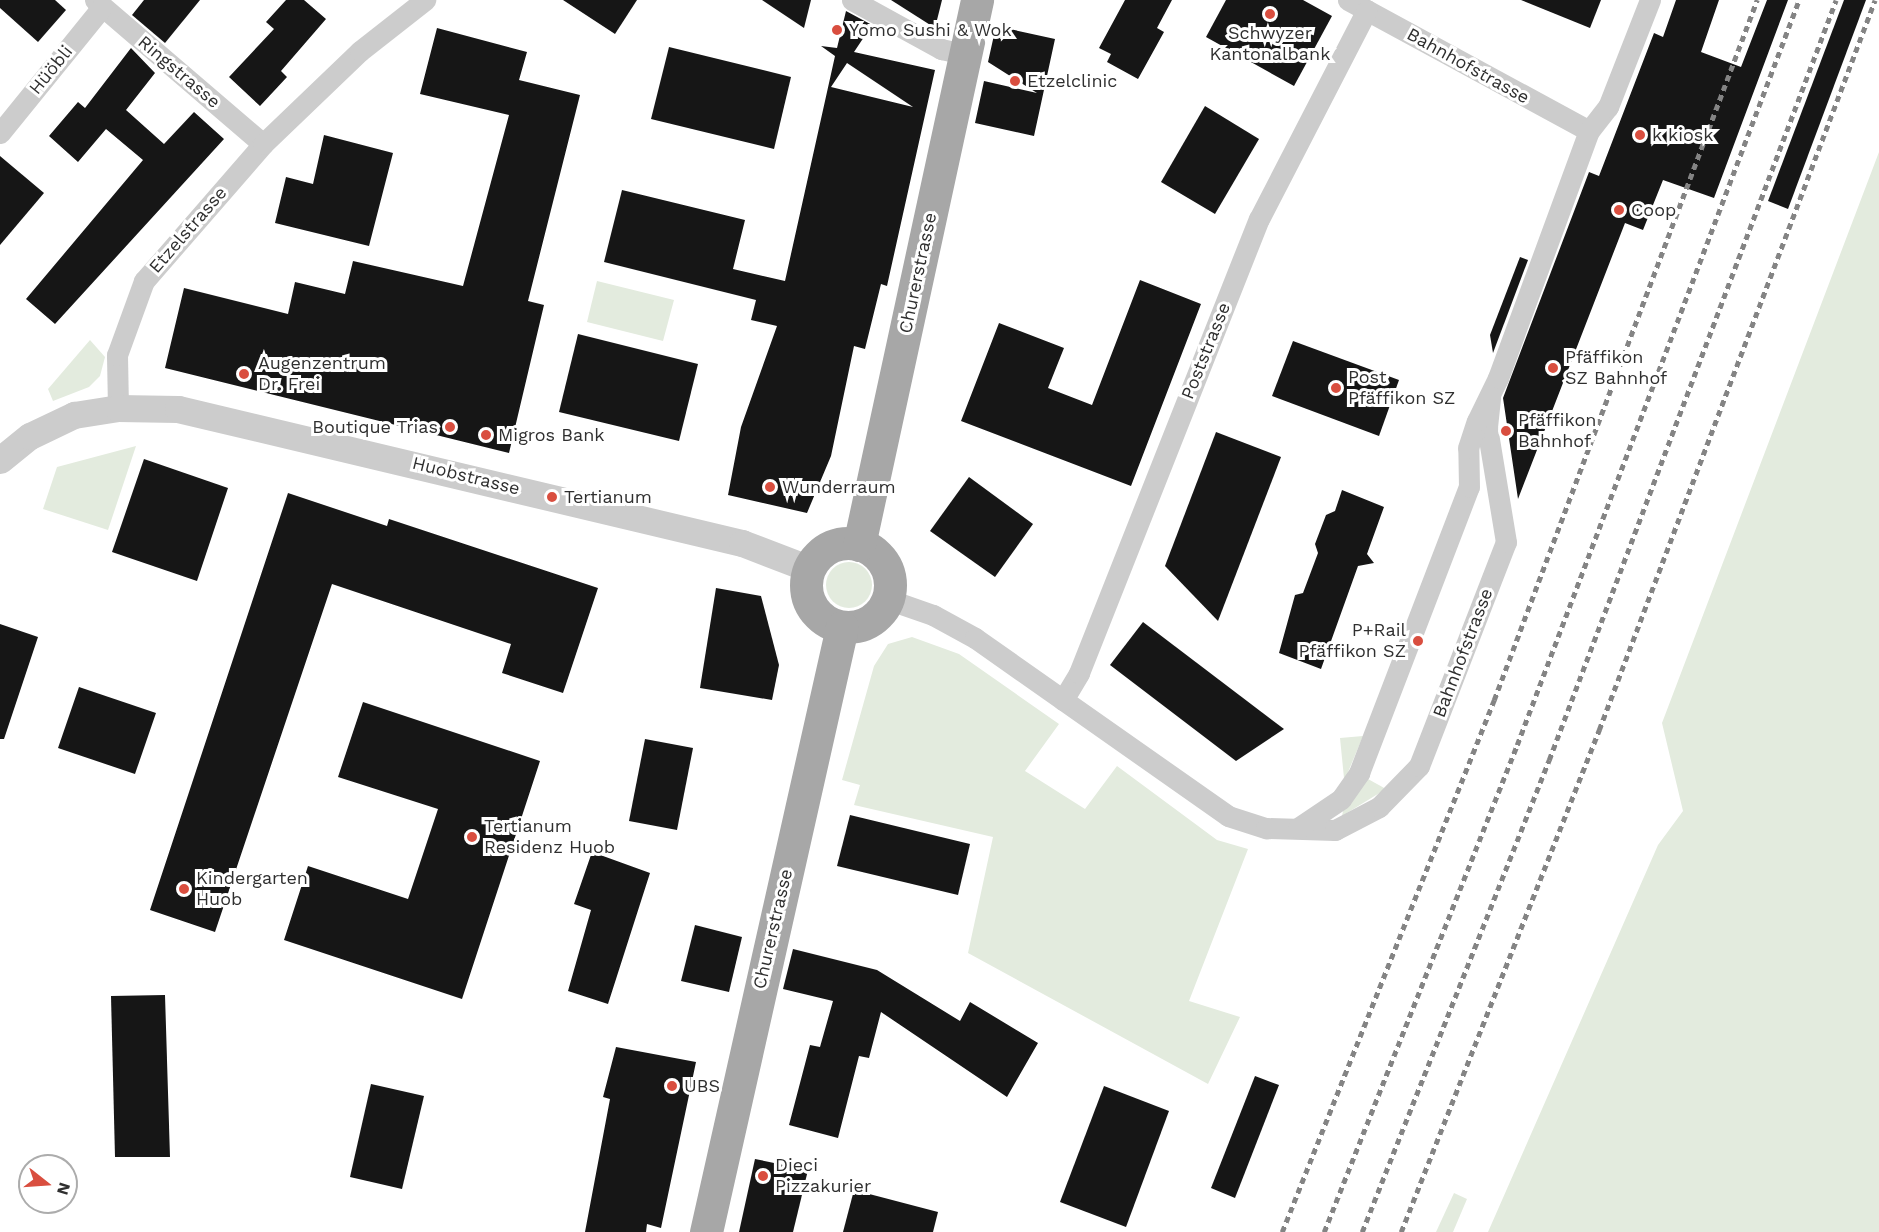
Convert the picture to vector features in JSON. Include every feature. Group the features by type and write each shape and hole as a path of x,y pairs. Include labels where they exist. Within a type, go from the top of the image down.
{"main road":[{"name":"Churerstrasse","path":"859,545 977,0"},
{"path":"859,545 883,563 890,584 887,599 873,619 842,627 824,620 811,606 810,569 830,548 859,545"},
{"name":"Churerstrasse","path":"706,1232 842,627"}],"street":[{"name":"Etzelstrasse","path":"118,408 117,355 144,281 263,144 360,51 425,0"},
{"path":"852,0 941,49 965,54"},
{"name":"Bahnhofstrasse","path":"1348,0 1589,131"},
{"name":"Bahnhofstrasse","path":"1297,828 1336,804 1359,773 1469,487 1468,448 1490,397 1589,131 1608,106 1650,0"},
{"name":"Ringstrasse","path":"98,3 263,144"},
{"name":"Hüöbli","path":"0,133 98,3"},
{"name":"Poststrasse","path":"1063,700 1079,673 1259,219 1367,10"},
{"name":"Bahnhofstrasse","path":"887,599 945,620 1228,816 1260,827 1297,828 1350,825 1396,794 1419,766 1506,542 1487,427 1490,397"},
{"path":"1,456 54,423 118,408"},
{"name":"Huobstrasse","path":"118,408 178,409 245,422 742,543 810,569"}],"shaded area":[{"path":"1879,152 1879,1232 1488,1232 1658,845 1683,811 1662,723"},
{"path":"597,281 674,300 663,341 587,322"},
{"path":"90,340 105,357 100,376 89,387 53,401 48,389"},
{"path":"136,446 108,530 43,509 57,467"},
{"path":"849,562 865,569 872,585 865,601 849,608 833,601 826,585 833,569"},
{"path":"912,637 959,654 1059,724 1025,771 1085,809 1117,766 1217,840 1248,849 1189,1001 1240,1017 1208,1084 968,953 993,837 854,805 860,785 842,780 874,666 888,644"},
{"path":"1363,736 1346,777 1344,778 1340,738"},
{"path":"1368,779 1386,789 1342,816 1343,811"},
{"path":"1454,1193 1467,1199 1453,1232 1436,1232"}],"building":[{"path":"0,0 55,0 66,10 38,42 0,8"},
{"path":"144,0 200,0 165,43 132,15"},
{"path":"286,0 304,0 326,19 281,71 287,77 260,106 229,77 274,29 266,22"},
{"path":"563,0 637,0 615,34"},
{"path":"762,0 811,0 804,28"},
{"path":"891,0 942,0 935,28"},
{"path":"1125,0 1172,0 1157,28 1164,32 1138,79 1107,62 1111,54 1099,48"},
{"path":"1226,0 1303,0 1332,16 1294,86 1206,37"},
{"path":"1521,0 1601,0 1590,28"},
{"path":"1676,0 1719,0 1701,52 1741,67 1767,0 1788,0 1714,198 1663,180 1643,230 1625,223 1518,499 1503,398 1589,172 1599,176 1654,33 1663,37"},
{"path":"1844,0 1866,0 1788,209 1768,201"},
{"path":"846,11 872,25 854,52 935,70 887,286 881,284 865,349 854,346 831,456 807,513 728,495 741,427 777,326 751,320 756,300 604,262 622,190 745,220 733,269 785,281 835,56 821,46 837,48","holes":["847,63 913,107 831,87"]},
{"name":"Etzelclinic","path":"996,26 1055,39 1034,136 975,123 984,81 1037,93 988,62"},
{"path":"437,28 527,52 519,80 580,95 528,301 544,305 509,453 165,368 184,288 288,314 295,282 345,294 353,261 463,286 509,115 420,94"},
{"path":"669,47 791,77 774,149 651,119"},
{"path":"131,48 155,73 126,110 164,144 194,112 224,139 55,324 26,299 143,160 106,129 78,162 49,136 78,102 85,108"},
{"path":"1205,106 1259,139 1215,214 1161,182"},
{"path":"324,135 393,153 369,246 275,223 286,177 313,184"},
{"path":"0,156 44,193 0,245"},
{"path":"1520,257 1528,260 1493,353 1490,335"},
{"path":"1140,280 1201,304 1131,486 961,421 999,323 1064,348 1048,388 1092,405"},
{"path":"578,334 698,364 679,441 559,412"},
{"name":"Post Pfäffikon SZ","path":"1293,341 1399,380 1379,436 1272,396"},
{"path":"1216,432 1281,457 1218,621 1165,566"},
{"path":"144,459 228,488 197,581 112,552"},
{"path":"969,477 1033,524 995,577 930,531"},
{"path":"1342,490 1384,507 1367,554 1374,563 1358,566 1321,669 1279,653 1295,595 1303,593 1318,553 1315,544 1326,515 1335,511"},
{"path":"288,493 387,526 389,519 598,588 563,693 502,673 511,644 332,584 215,932 150,910"},
{"path":"716,588 761,596 779,665 772,700 700,688"},
{"path":"1143,622 1284,729 1236,761 1110,665"},
{"path":"0,624 38,637 4,739 0,739"},
{"path":"79,687 156,713 135,774 58,748"},
{"name":"Tertianum Residenz Huob","path":"363,702 540,761 462,999 284,940 308,866 408,899 438,809 338,777"},
{"path":"645,739 693,748 677,830 629,821"},
{"path":"850,815 970,844 958,895 837,866"},
{"path":"592,852 650,873 608,1004 568,991 591,910 574,904"},
{"path":"695,925 742,937 729,992 681,981"},
{"path":"793,949 877,970 960,1021 970,1002 1038,1043 1007,1097 881,1012 869,1058 859,1056 838,1138 789,1125 810,1045 820,1047 833,1001 783,989"},
{"path":"165,995 170,1157 115,1157 111,996"},
{"path":"616,1047 696,1062 661,1228 647,1224 646,1232 585,1232 610,1099 603,1097"},
{"path":"1255,1076 1279,1085 1235,1198 1211,1188"},
{"path":"371,1084 424,1096 402,1189 350,1177"},
{"path":"1104,1086 1169,1111 1126,1227 1060,1202"},
{"path":"755,1159 808,1170 793,1232 739,1232"},
{"path":"854,1190 938,1212 933,1232 843,1232"}],"railway":[{"path":"1282,1232 1494,700 1757,0"},
{"path":"1324,1232 1517,745 1799,0"},
{"path":"1362,1232 1549,760 1836,0"},
{"path":"1401,1232 1599,730 1875,0"}],"place":[{"name":"Schwyzer Kantonalbank","path":"1270,14"},
{"name":"Yomo Sushi & Wok","path":"837,30"},
{"name":"Etzelclinic","path":"1015,81"},
{"name":"k kiosk","path":"1640,135"},
{"name":"Coop","path":"1619,210"},
{"name":"Pfäffikon SZ Bahnhof","path":"1553,368"},
{"name":"Augenzentrum Dr. Frei","path":"244,374"},
{"name":"Post Pfäffikon SZ","path":"1336,388"},
{"name":"Boutique Trias","path":"450,427"},
{"name":"Pfäffikon Bahnhof","path":"1506,431"},
{"name":"Migros Bank","path":"486,435"},
{"name":"Wunderraum","path":"770,487"},
{"name":"Tertianum","path":"552,497"},
{"name":"P+Rail Pfäffikon SZ","path":"1418,641"},
{"name":"Tertianum Residenz Huob","path":"472,837"},
{"name":"Kindergarten Huob","path":"184,889"},
{"name":"UBS","path":"672,1086"},
{"name":"Dieci Pizzakurier","path":"763,1176"}]}
